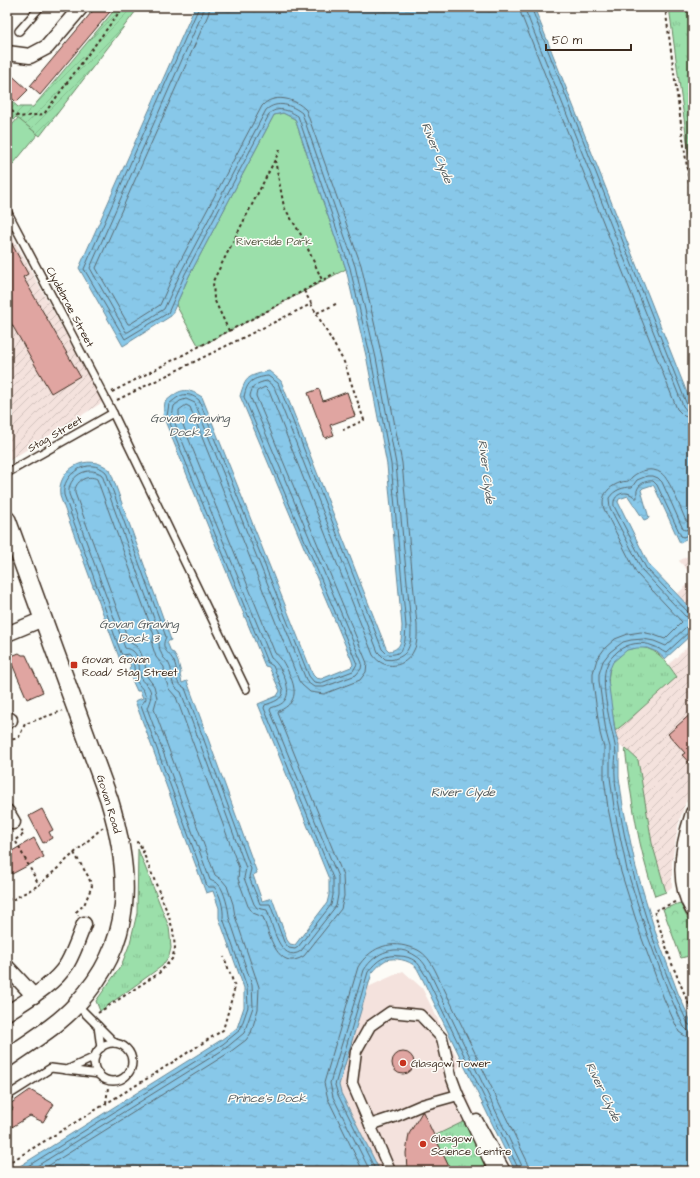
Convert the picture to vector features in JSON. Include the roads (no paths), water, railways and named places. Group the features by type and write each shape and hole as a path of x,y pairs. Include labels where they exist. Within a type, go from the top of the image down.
{"street":[{"path":"7,53 30,56 47,47 77,8"},
{"name":"Govan Road","path":"7,520 78,711 114,817 121,845 125,879 124,905 121,925 114,947 82,1010 7,1058"},
{"path":"7,634 43,619"},
{"path":"693,813 684,846 682,864 686,896 693,910"},
{"path":"7,1013 34,996 58,975 67,964 84,924"},
{"path":"7,967 34,996"},
{"path":"390,1171 352,1083 356,1051 370,1026 390,1012 420,1015 442,1038 451,1076 458,1095 494,1171"},
{"path":"370,1125 422,1106 458,1095"},
{"path":"470,1123 477,1120 505,1171"}],"lane":[{"path":"19,31 40,7"},
{"name":"Clydebrae Street","path":"7,211 113,413 246,690"},
{"name":"Stag Street","path":"7,473 113,413"},
{"path":"82,1010 115,1043"},
{"path":"98,1026 100,1048"},
{"path":"7,1096 51,1068 98,1074 109,1080 121,1079 126,1076 132,1065 130,1053 121,1044 115,1043 109,1043 100,1048 95,1057 95,1068 98,1074"},
{"path":"67,1070 95,1057"}],"water":[{"name":"River Clyde","path":"195,7 534,7 693,408 693,536 680,543 654,486 652,485 641,490 649,518 644,520 628,496 619,499 618,502 649,565 693,611 693,633 665,659 657,652 647,648 627,650 613,662 609,671 608,680 615,731 619,746 619,777 623,806 636,868 655,931 678,993 693,1026 693,1171 515,1171 418,969 410,963 394,959 384,961 372,973 339,1085 341,1093 380,1171 12,1171 221,1040 237,1028 244,1007 244,988 219,918 219,908 213,891 206,893 135,701 143,698 140,691 137,691 132,680 129,668 131,666 127,658 120,660 60,496 60,486 68,471 83,463 92,462 110,470 171,640 167,642 171,652 174,653 178,662 182,683 187,681 257,873 253,875 262,901 272,898 287,940 290,944 295,945 327,903 329,895 329,879 258,704 277,696 280,691 269,667 265,666 163,416 165,402 178,392 182,391 191,391 202,397 313,675 316,678 321,679 351,667 353,665 352,661 240,396 246,381 256,374 269,371 281,381 386,648 389,651 394,650 399,645 401,639 402,626 387,465 367,360 346,269 295,119 283,113 274,115 189,276 171,316 123,346 79,268"}],"place":[{"name":"Govan, Govan Road/ Stag Street","path":"74,665"},
{"name":"Glasgow Tower","path":"403,1063"},
{"name":"Glasgow Science Centre","path":"423,1144"}],"park label":[{"name":"Riverside Park","path":"274,241"}],"water label":[{"name":"Govan Graving Dock 2","path":"190,425"},
{"name":"Govan Graving Dock 3","path":"139,631"},
{"name":"Prince's Dock","path":"267,1098"}]}
